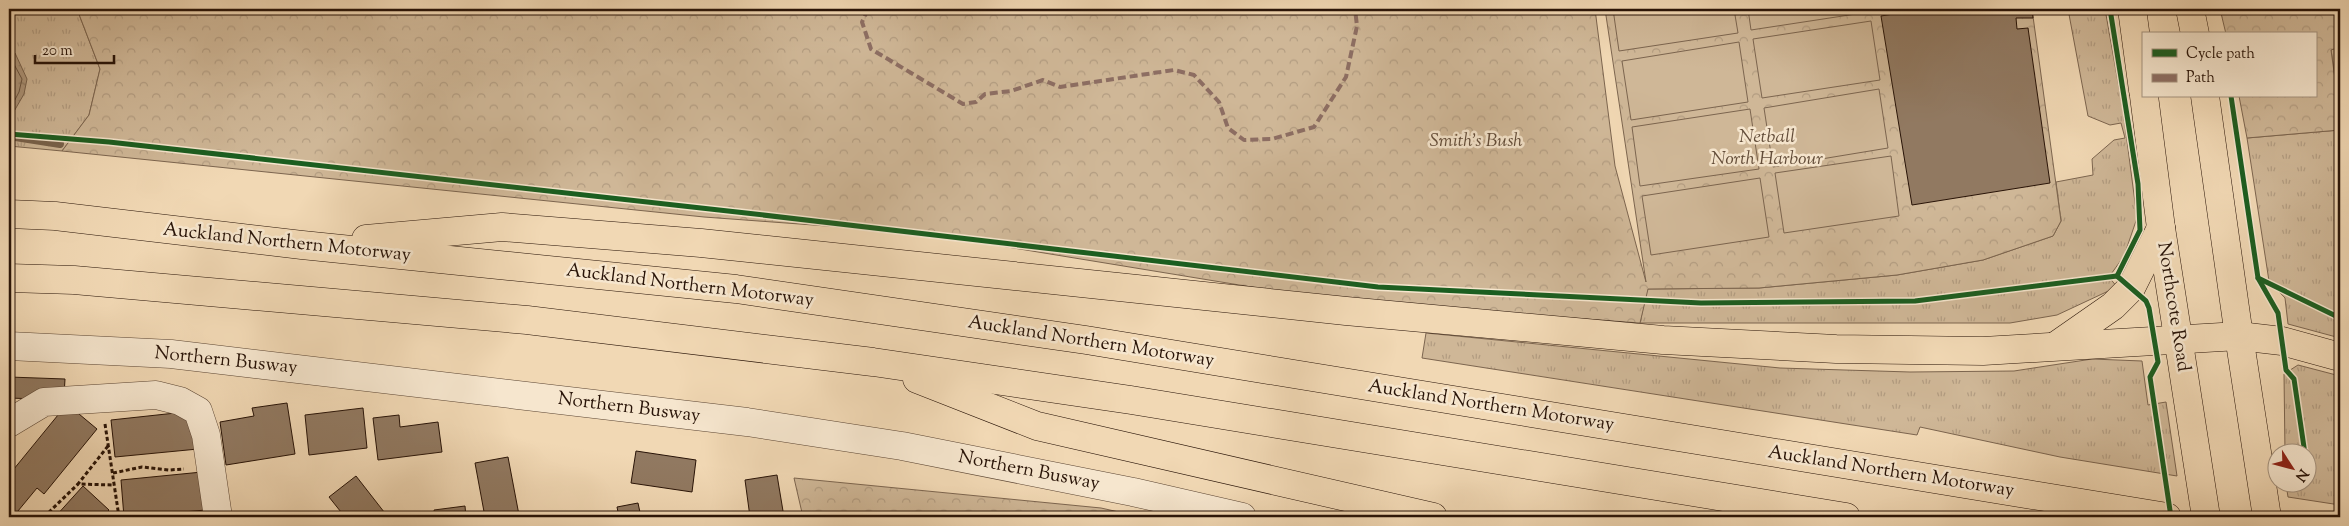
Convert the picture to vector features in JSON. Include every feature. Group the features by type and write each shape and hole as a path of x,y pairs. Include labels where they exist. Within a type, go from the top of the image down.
{"main road":[{"path":"2132,9 2142,83"},
{"path":"2190,9 2195,32"},
{"name":"Northcote Road","path":"2144,98 2161,228 2180,340 2206,517"},
{"path":"2205,98 2267,517"},
{"name":"Auckland Northern Motorway","path":"9,214 55,216 302,245 736,289 1086,340 2167,517"},
{"path":"302,245 502,227 701,243 1356,312 1663,340 1836,349 1983,351 2239,336 2282,341 2340,357"},
{"path":"2056,346 2113,306 2131,288 2161,228"},
{"path":"9,278 74,280 527,320 873,362 1150,403 1846,517"},
{"path":"873,362 1038,426 1433,517"}],"lane":[{"name":"Northern Busway","path":"9,346 171,354 747,422 902,446 1133,492 1242,517"},
{"path":"9,423 44,402 102,400 156,395 180,401 198,412 206,435 218,517"}],"path":[{"path":"102,400 120,517"},
{"path":"44,517 78,484 109,446"},
{"path":"113,473 142,467 169,470 211,466"},
{"path":"78,484 115,485"}],"green space":[{"path":"9,9 77,9 100,69 89,115 62,151 9,146"},
{"name":"Smith's Bush","path":"77,9 1595,9 1615,166 1646,282 1605,9 2032,9 2061,221 2053,236 1983,260 1897,275 1759,288 1648,289 1640,323 1337,301 922,233 704,217 62,151 89,115 100,69"},
{"path":"1613,9 1734,9 1738,33 1619,51"},
{"path":"1748,9 1868,9 1869,12 1751,30"},
{"path":"2068,9 2105,9 2123,110 2137,218 2124,256 2109,277 2117,287 2057,315 2010,323 1640,323 1647,289 1759,288 1897,275 1983,260 2053,236 2061,221 2056,182 2093,175 2092,159 2114,140 2125,138 2121,123 2110,125 2088,116"},
{"path":"2220,9 2340,9 2340,47 2331,50 2340,115 2340,130 2247,138 2239,98 2316,98 2316,32 2226,32"},
{"path":"1871,21 1880,80 1762,98 1753,39"},
{"path":"1739,42 1748,102 1631,120 1622,61"},
{"path":"2340,47 2340,115 2331,49"},
{"path":"1879,89 1888,148 1773,167 1764,108"},
{"path":"1750,109 1759,169 1640,186 1632,127"},
{"path":"2340,130 2340,338 2288,324 2285,298 2269,281 2247,138"},
{"path":"1891,156 1899,216 1784,233 1775,173"},
{"path":"1760,178 1769,237 1651,255 1642,196"},
{"path":"1426,333 1780,368 1910,372 2014,371 2092,359 2142,361 2148,405 2166,402 2177,476 2060,457 1920,427 1917,435 1422,358"},
{"path":"2298,365 2340,376 2340,505 2288,497 2288,494 2316,494 2316,444 2285,444 2284,374"},
{"path":"794,478 1101,508 1141,517 803,517"}],"water":[{"path":"9,48 15,53 27,79 24,94 9,120"}],"building":[{"path":"1906,9 2032,9 2033,18 2016,18 2017,29 2028,28 2050,183 1912,205 1881,16 1906,12"},
{"path":"9,377 65,379 64,396 38,399 9,398"},
{"path":"287,403 295,454 226,465 220,422 254,416 252,408"},
{"path":"67,404 97,429 44,494 37,488 13,517 9,517 9,475"},
{"path":"363,408 367,448 309,455 305,415"},
{"path":"194,411 198,449 115,457 111,420"},
{"path":"399,415 400,427 438,422 442,452 378,460 373,418"},
{"path":"636,451 696,460 692,492 631,483"},
{"path":"508,457 519,515 485,517 475,463"},
{"path":"202,472 206,510 124,517 121,480"},
{"path":"777,475 784,517 750,517 745,480"},
{"path":"356,476 388,517 345,517 329,497"},
{"path":"83,486 109,510 102,517 55,517"},
{"path":"638,503 641,517 619,517 617,507"},
{"path":"465,506 466,517 435,517 434,510"},
{"path":"594,513 595,517 563,517"}],"waterway":[{"path":"9,136 60,144"}],"marked path":[{"path":"868,9 862,22 871,49 963,104 976,102 985,94 1011,91 1043,80 1060,87 1174,70 1194,75 1219,102 1228,128 1244,140 1272,139 1314,127 1346,77 1357,26 1355,9"}],"cycle path":[{"path":"2110,9 2138,184 2140,230 2117,276 2146,301 2149,308 2158,362 2150,377 2171,517"},
{"path":"2231,98 2258,278 2278,313 2286,370 2294,379 2304,444"},
{"path":"9,134 109,142 746,213 1378,287 1701,303 1915,301 2117,276"},
{"path":"2258,278 2340,318"}],"park label":[{"name":"Netball North Harbour","path":"1767,148"}]}
